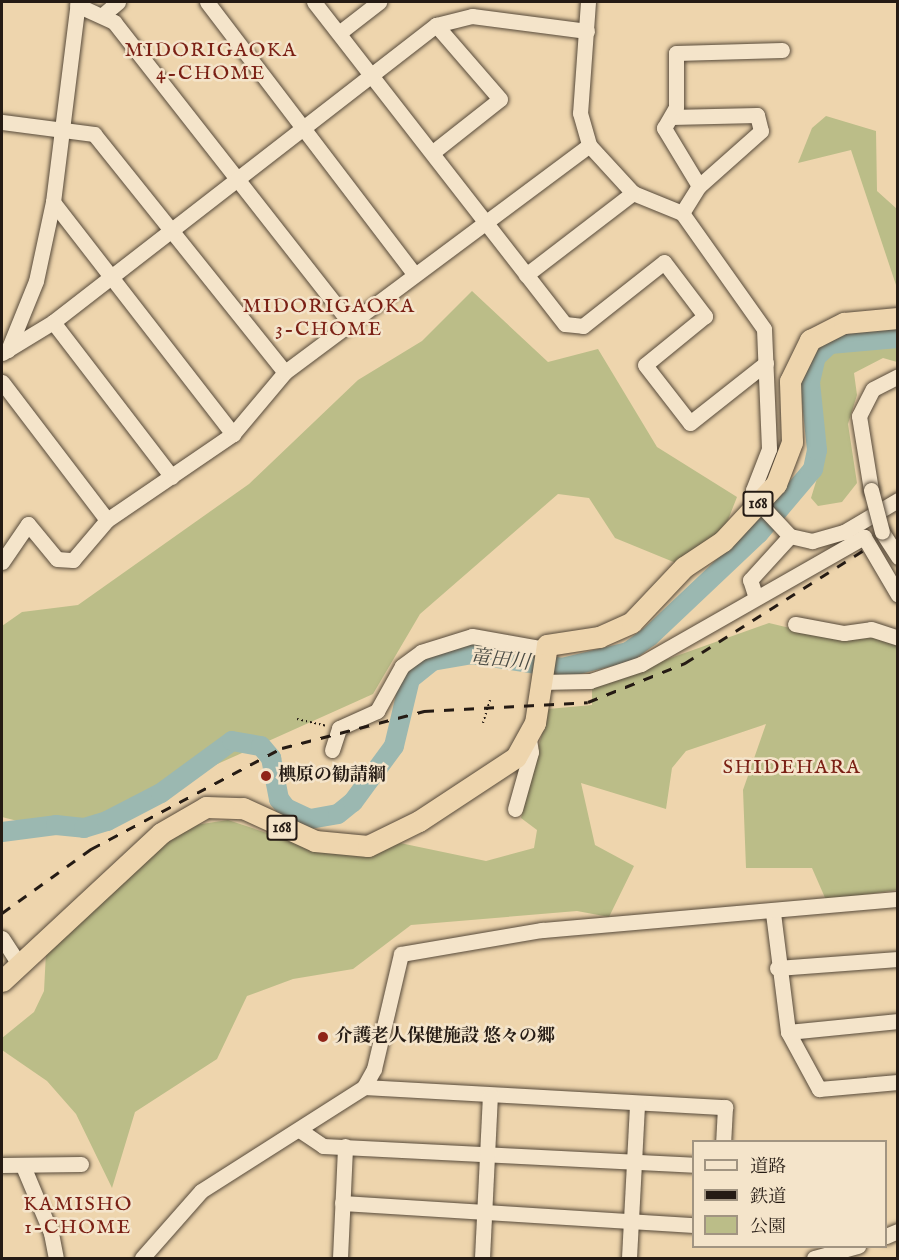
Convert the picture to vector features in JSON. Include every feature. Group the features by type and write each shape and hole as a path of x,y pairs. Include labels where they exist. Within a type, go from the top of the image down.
{"highway":[{"name":"168","path":"544,651 553,641 599,637 632,622 679,572 723,541 762,507 790,455 790,381 800,352 832,326 897,318"},
{"path":"529,740 544,651"},
{"name":"168","path":"2,981 161,832 206,807 243,808 315,841 368,846 460,796 516,757 529,740"}],"street":[{"path":"105,14 118,2"},
{"path":"207,2 304,126 414,274"},
{"path":"314,2 372,73 565,324 583,326 664,262 705,316 645,366 690,423 766,363"},
{"path":"339,33 379,2"},
{"path":"588,2 580,113 589,145 633,193 682,213 757,314 764,329 769,449 753,490 762,507 787,533 812,541 834,537 897,500"},
{"path":"4,351 36,281 53,202 64,131 78,3 105,14 351,324"},
{"path":"4,351 53,322 436,25 472,16 586,31"},
{"path":"433,152 500,99 436,25"},
{"path":"699,186 664,128 676,107 676,53 782,50"},
{"path":"670,117 757,115 761,131 699,186 682,213"},
{"path":"2,122 94,134 285,372"},
{"path":"2,561 28,524 57,559 73,560 107,520 233,434 285,372 589,145"},
{"path":"526,274 633,193"},
{"path":"53,202 233,434"},
{"path":"53,322 172,477"},
{"path":"897,376 873,389 859,416 871,489 882,532 897,557"},
{"path":"2,381 107,520"},
{"path":"755,595 750,580 787,533"},
{"path":"540,678 590,681 641,663 700,634 755,595 864,537 897,595"},
{"path":"795,624 844,633 871,628 897,638"},
{"path":"332,750 339,728 377,711 402,666 442,642 488,636 544,651"},
{"path":"515,809 531,752 529,740"},
{"path":"142,1258 201,1191 301,1131 364,1087 374,1069 401,954 542,930 773,913 897,898"},
{"path":"773,913 777,968 788,1032 819,1089 897,1082"},
{"path":"2,940 20,966"},
{"path":"777,968 897,959"},
{"path":"788,1032 897,1022"},
{"path":"364,1087 725,1107 723,1140"},
{"path":"482,1258 490,1095"},
{"path":"629,1258 637,1103"},
{"path":"301,1131 315,1144 692,1165"},
{"path":"340,1258 345,1146"},
{"path":"2,1165 81,1164"},
{"path":"23,1166 51,1233 56,1258"},
{"path":"342,1203 692,1225"},
{"path":"814,1258 851,1248"}],"path":[{"path":"483,723 490,700"},
{"path":"297,719 339,728"}],"green space":[{"path":"826,116 876,131 877,191 897,209 897,288 851,150 798,163 812,128"},
{"path":"472,291 548,362 598,349 657,447 737,497 724,530 676,563 615,538 589,498 558,494 420,614 373,694 64,833 2,817 2,626 22,612 78,605 249,484 358,380 422,341"},
{"path":"860,342 897,343 897,362 883,358 854,373 857,395 848,424 857,483 842,502 818,506 811,498 825,452 814,381 820,360 832,348"},
{"path":"769,623 844,641 883,636 897,643 897,890 826,900 812,868 746,868 743,790 766,724 686,751 672,768 666,809 581,783 595,845 634,866 609,917 577,911 411,925 353,969 293,979 247,996 217,1059 135,1112 112,1188 76,1114 47,1081 2,1050 2,1038 34,1012 44,991 46,952 154,851 195,825 228,820 318,850 366,853 400,843 486,861 534,848 537,830 521,818 548,709 592,705 592,686"}],"waterway":[{"name":"竜田川","path":"2,832 56,825 84,828 107,821 161,793 232,741 261,746 271,758 279,799 286,808 310,819 338,814 353,802 394,746 410,679 432,661 471,654 562,668 628,652 649,637 759,533 813,469 817,450 810,382 816,357 830,344 898,338"}],"railway":[{"path":"2,913 91,849 282,748 424,711 588,702 685,663 865,549"}],"place":[{"name":"椣原の勧請綱","path":"266,776"},
{"name":"介護老人保健施設 悠々の郷","path":"323,1037"}],"district":[{"name":"MIDORIGAOKA 4-CHOME","path":"211,62"},
{"name":"MIDORIGAOKA 3-CHOME","path":"329,318"},
{"name":"SHIDEHARA","path":"792,767"},
{"name":"KAMISHO 1-CHOME","path":"78,1216"}]}
